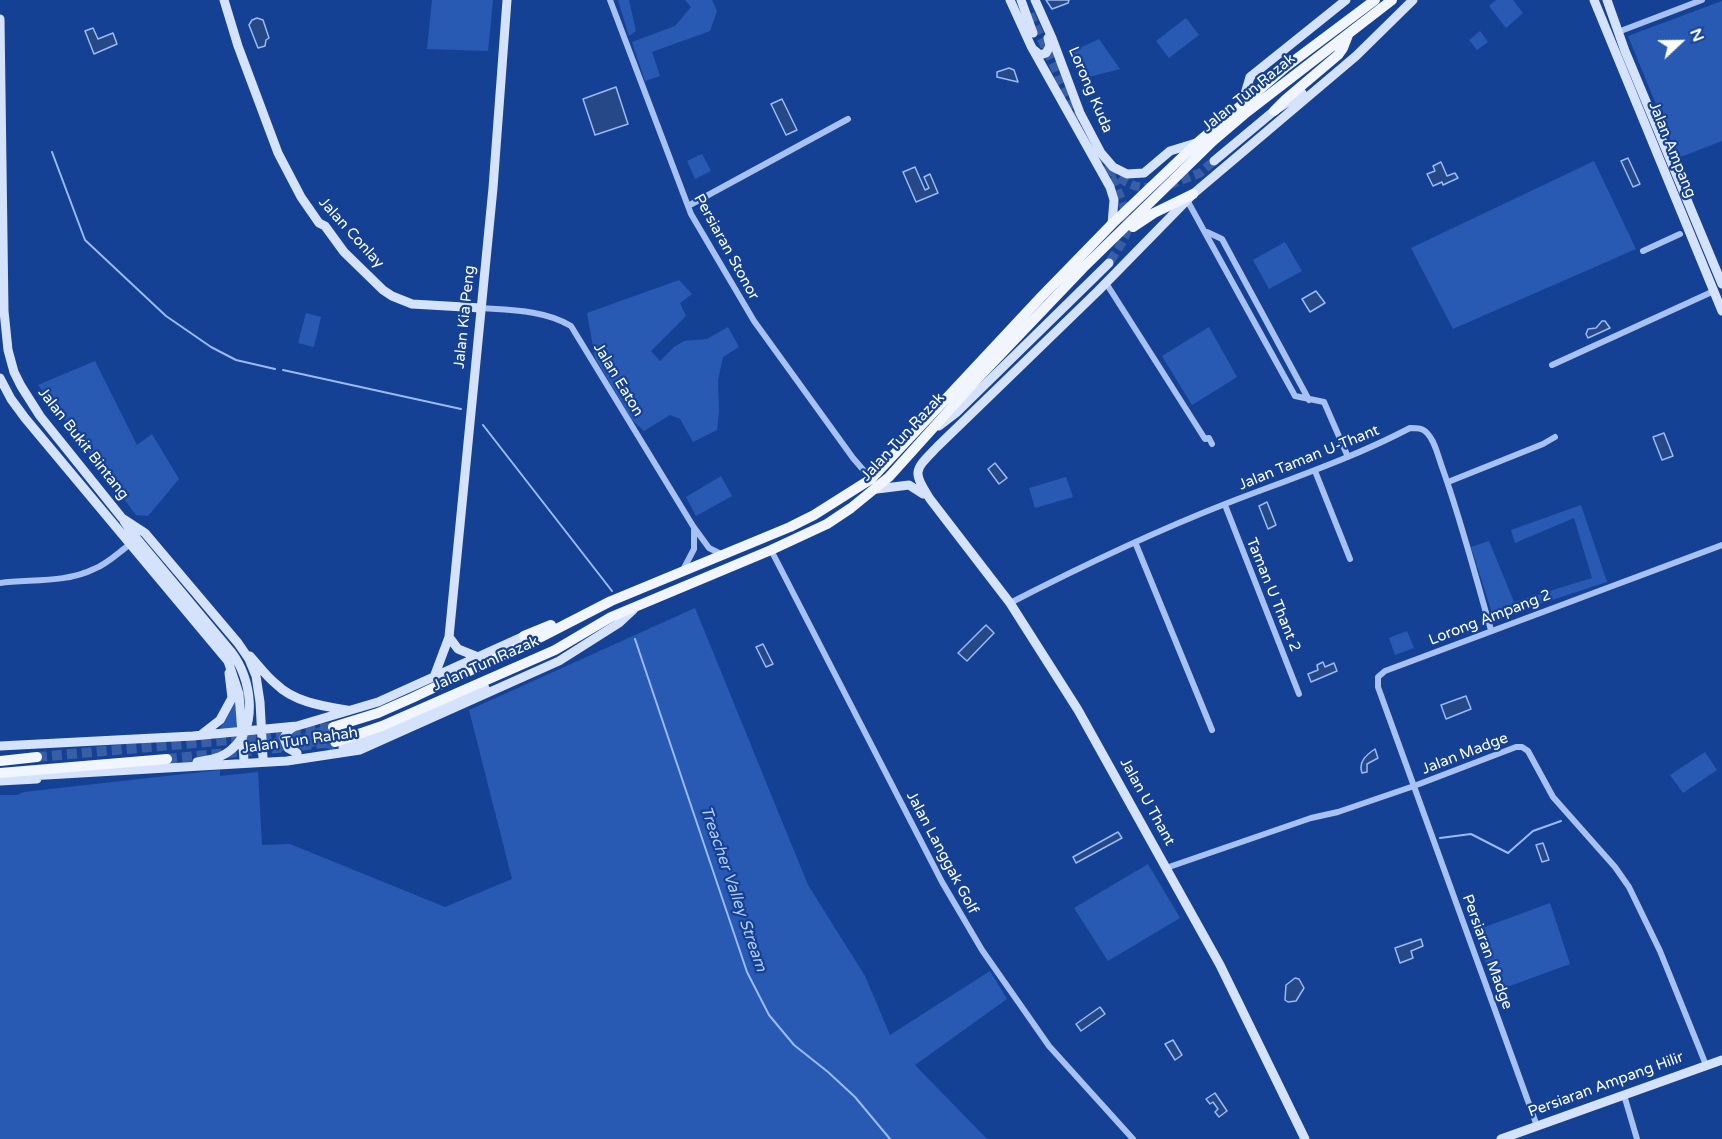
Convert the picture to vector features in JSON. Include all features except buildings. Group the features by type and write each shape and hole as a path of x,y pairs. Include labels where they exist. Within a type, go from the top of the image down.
{"main road":[{"name":"Jalan Conlay","path":"224,0 238,46 278,153 301,197 319,223 325,226 345,252 392,296 412,304 481,308"},
{"name":"Jalan Kia Peng","path":"434,677 448,637 493,188 507,0"},
{"name":"Lorong Kuda","path":"1010,0 1031,46 1110,187 1114,200 1112,224"},
{"path":"1021,0 1033,33"},
{"name":"Lorong Kuda","path":"1035,0 1080,112 1101,153 1113,167 1127,174 1144,173 1170,151 1197,142"},
{"name":"Jalan Tun Razak","path":"1242,104 1250,77 1346,0"},
{"name":"Jalan Tun Razak","path":"333,727 378,713 412,698 541,637 598,607 814,515 874,484 1041,297 1112,224 1197,142 1287,66 1375,0"},
{"name":"Jalan Tun Razak","path":"335,742 382,726 555,650 611,617 639,604 771,550 827,524 923,439 1107,245 1213,141 1392,0"},
{"path":"1106,283 1190,197 1356,56 1413,0"},
{"name":"Jalan Ampang","path":"1594,0 1722,311"},
{"name":"Jalan Ampang","path":"1607,0 1618,32 1722,284"},
{"name":"Jalan Bukit Bintang","path":"0,19 2,311 14,372 40,416 122,518 145,533 238,643 256,676 263,758"},
{"path":"1031,46 1040,55 1046,54 1049,50 1050,42 1046,33 1046,24"},
{"path":"1214,161 1338,56 1348,34"},
{"path":"1275,111 1293,101 1342,61 1356,56"},
{"path":"1107,245 1154,213 1190,197"},
{"path":"923,439 956,413 1108,263"},
{"name":"Jalan U Thant","path":"1106,283 937,447 920,465 917,472 920,483 930,500 1010,603 1078,710 1220,965 1305,1139"},
{"name":"Jalan Bukit Bintang","path":"0,378 11,399 25,418 228,661 239,694 244,760"},
{"name":"Jalan U Thant","path":"874,484 909,485 930,500"},
{"path":"0,773 193,763 220,757 233,749 247,726 248,696 245,677 239,662 122,518"},
{"name":"Jalan Tun Rahah","path":"0,780 163,763 198,767 286,761 360,750 560,661 619,623 639,604"},
{"path":"0,746 201,735 297,726 378,702 524,636 598,607"},
{"path":"448,637 458,649 478,657"},
{"path":"238,643 286,692 317,705 350,711"},
{"path":"0,780 130,772 350,746 535,667 555,650"},
{"path":"201,735 220,720 232,698 228,661"},
{"path":"297,726 289,730 284,738 288,748 297,753"},
{"path":"0,761 37,758"},
{"name":"Persiaran Ampang Hilir","path":"1501,1139 1722,1059"}],"street":[{"name":"Persiaran Stonor","path":"610,0 688,207 719,264 754,321 853,459 874,484"},
{"path":"1618,32 1702,0"},
{"path":"688,207 848,119"},
{"path":"1190,197 1295,396 1324,402 1348,457"},
{"path":"1206,231 1222,239 1309,400"},
{"path":"1643,251 1680,234"},
{"path":"1106,283 1205,439 1209,438 1212,444"},
{"path":"1552,364 1714,291"},
{"name":"Jalan Eaton","path":"481,308 522,311 546,316 571,326 693,526 709,548 724,555"},
{"name":"Jalan Taman U-Thant","path":"1010,603 1135,542 1315,471 1410,429 1418,428 1424,430 1432,439 1448,482 1491,630"},
{"path":"1448,482 1556,437"},
{"path":"1315,471 1350,559"},
{"name":"Taman U Thant 2","path":"1225,505 1299,694"},
{"path":"681,572 695,544 693,526"},
{"path":"1135,542 1212,730"},
{"path":"0,583 70,577 95,569 129,545"},
{"name":"Lorong Ampang 2","path":"1414,786 1378,687 1378,677 1385,670 1722,545"},
{"name":"Jalan Langgak Golf","path":"771,550 942,882 982,950 1049,1046 1133,1139"},
{"name":"Jalan Madge","path":"1166,868 1311,818 1338,812 1414,786 1516,747 1528,751 1553,797 1615,867 1629,887 1660,951 1706,1065"},
{"name":"Persiaran Madge","path":"1414,786 1537,1126"},
{"path":"1624,1095 1637,1139"}],"shaded area":[{"path":"432,0 493,0 488,51 427,49"},
{"path":"618,0 629,0 636,31 629,36"},
{"path":"685,0 712,0 717,11 710,31 652,52 660,76 645,81 632,42 675,26 691,7"},
{"path":"1046,0 1069,0 1068,3 1052,9"},
{"path":"1496,0 1513,0 1523,13 1506,28 1489,6"},
{"path":"1722,1 1722,141 1678,158 1628,36"},
{"path":"257,18 263,20 269,38 265,46 258,48 249,25"},
{"path":"1186,18 1199,35 1169,58 1156,41"},
{"path":"93,28 98,39 113,33 117,44 94,54 85,31"},
{"path":"1480,31 1488,42 1477,50 1469,40"},
{"path":"1099,39 1120,69 1085,78 1071,52"},
{"path":"1009,68 1014,70 1018,82 997,77 997,72"},
{"path":"616,87 628,124 595,135 583,99"},
{"path":"782,99 797,130 786,135 771,104"},
{"path":"702,154 711,171 695,179 687,161"},
{"path":"1628,158 1640,184 1633,187 1621,161"},
{"path":"1594,161 1636,249 1453,329 1411,248"},
{"path":"1441,162 1447,176 1455,173 1458,178 1443,185 1442,182 1433,186 1427,174 1435,171 1433,166"},
{"path":"915,167 925,190 929,188 924,177 930,174 938,193 916,202 903,172"},
{"path":"1285,242 1302,271 1269,289 1253,260"},
{"path":"679,280 692,294 680,303 686,316 651,351 660,361 684,341 707,339 728,327 739,347 723,357 718,380 717,430 693,442 680,419 670,415 644,431 632,420 595,358 587,313"},
{"path":"1316,291 1325,303 1310,312 1302,299"},
{"path":"306,313 321,317 314,347 298,343"},
{"path":"1602,321 1605,321 1610,328 1588,338 1586,334 1588,329 1596,328"},
{"path":"1209,327 1237,377 1192,405 1162,356"},
{"path":"95,361 137,445 152,434 179,479 148,516 136,515 38,385"},
{"path":"1664,433 1673,456 1662,460 1653,437"},
{"path":"995,463 1007,478 999,484 988,469"},
{"path":"721,476 732,496 696,516 686,497"},
{"path":"1066,477 1073,497 1035,508 1029,488"},
{"path":"1267,502 1276,525 1268,529 1259,506"},
{"path":"1581,505 1607,582 1494,619 1471,547 1489,541 1514,602 1592,578 1574,518 1515,543 1511,530"},
{"path":"695,608 808,885 865,976 890,1035 990,971 1007,999 915,1065 987,1139 0,1139 0,795 17,795 24,792 220,770 220,776 258,772 262,845 290,844 445,907 512,879 469,710"},
{"path":"986,625 994,633 967,661 958,653"},
{"path":"1407,631 1414,648 1395,655 1389,638"},
{"path":"763,644 773,664 766,667 756,647"},
{"path":"1323,662 1325,667 1334,663 1337,671 1311,682 1308,674 1318,670 1317,665"},
{"path":"1466,696 1471,709 1446,719 1441,705"},
{"path":"235,701 238,701 238,729 220,729 232,709"},
{"path":"330,723 335,750 321,746 298,748 292,744 290,739"},
{"path":"281,737 284,751 275,751 269,743 272,739"},
{"path":"1375,749 1378,758 1367,764 1367,772 1362,773 1362,762"},
{"path":"1705,752 1717,770 1683,793 1670,775"},
{"path":"1118,832 1122,838 1076,863 1073,857"},
{"path":"1543,843 1549,860 1542,862 1536,845"},
{"path":"1148,864 1180,918 1108,961 1074,908"},
{"path":"1550,903 1570,964 1496,991 1474,931"},
{"path":"1421,939 1423,946 1411,951 1413,958 1400,963 1395,948"},
{"path":"1295,978 1299,979 1304,988 1296,1001 1288,1002 1285,1000 1286,985"},
{"path":"1100,1007 1105,1014 1081,1031 1076,1024"},
{"path":"1173,1040 1182,1055 1175,1060 1165,1044"},
{"path":"1215,1093 1227,1111 1219,1117 1215,1112 1218,1109 1213,1102 1210,1104 1206,1099"}],"waterway":[{"name":"Treacher Valley Stream","path":"52,152 85,240 166,316 211,347 236,360 275,369"},
{"name":"Treacher Valley Stream","path":"283,370 461,409"},
{"name":"Treacher Valley Stream","path":"483,425 612,591"},
{"name":"Treacher Valley Stream","path":"635,639 747,972 769,1015 794,1045 855,1097 890,1139"},
{"path":"1440,838 1471,834 1508,853 1533,831 1561,821"}],"tunnel":[{"path":"1030,14 1081,124"},
{"path":"1099,154 1118,191 1127,222 1124,239 1109,263"},
{"path":"1169,185 1200,173 1214,161"},
{"path":"1109,169 1129,183 1140,187 1152,187"},
{"path":"37,757 251,738 333,727"},
{"path":"167,759 335,742"}]}
